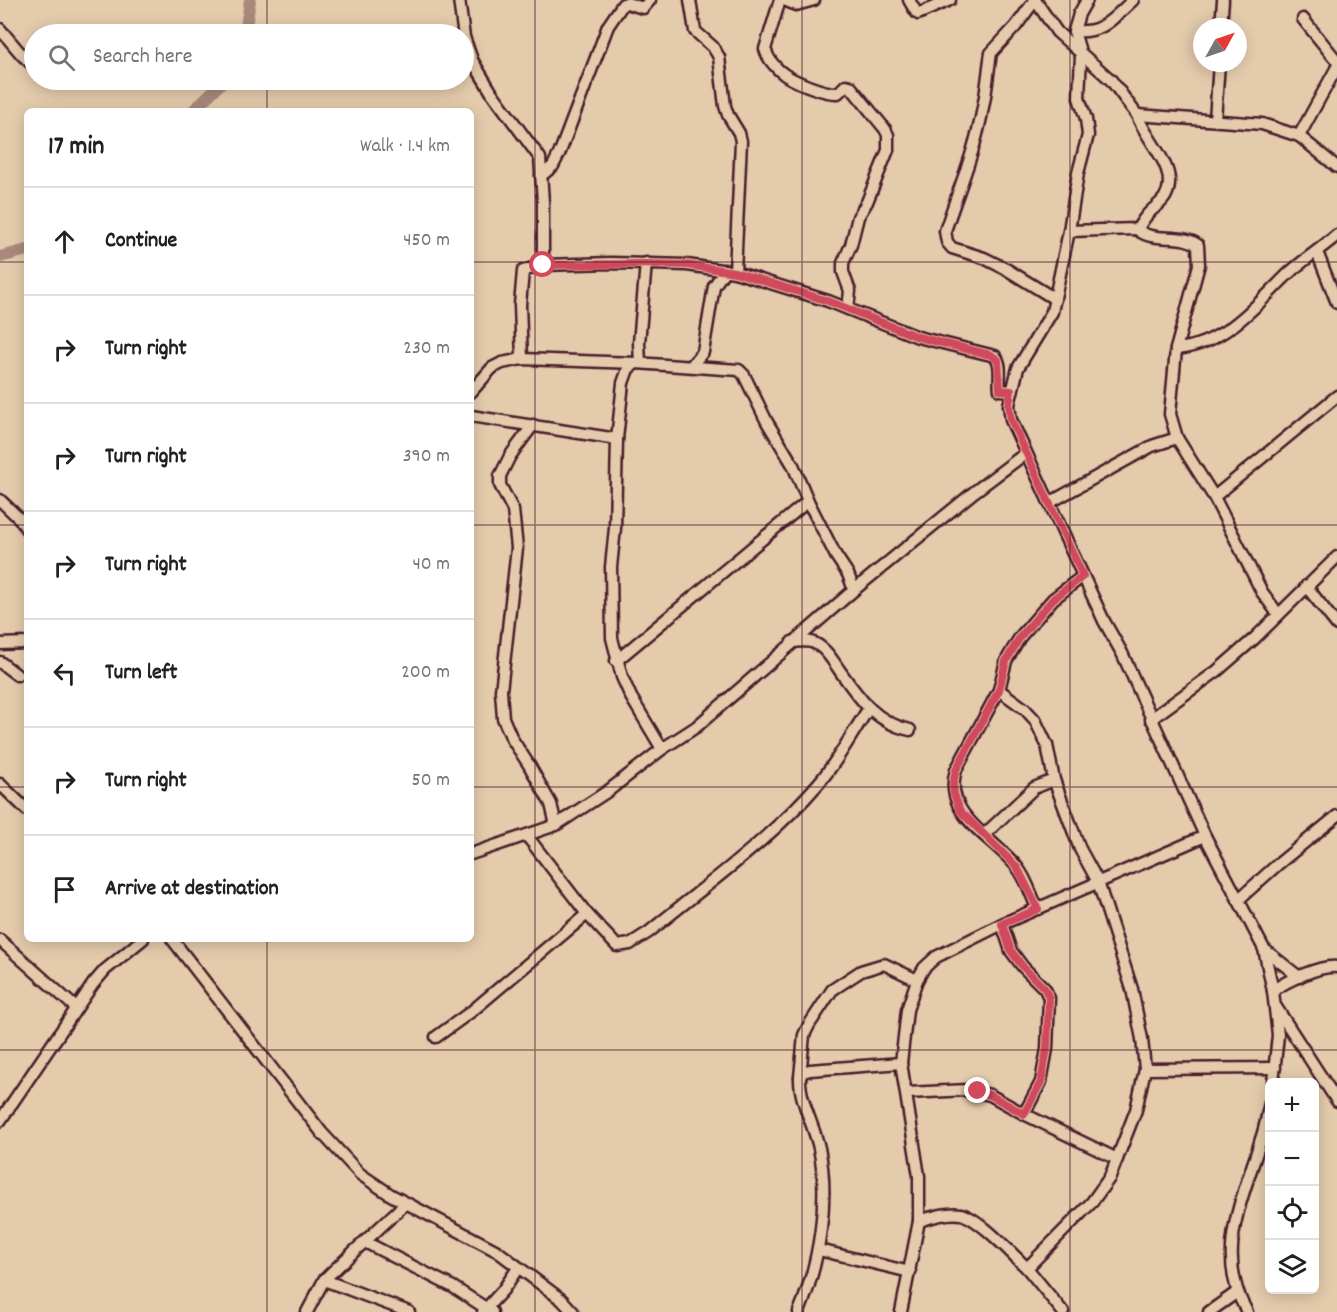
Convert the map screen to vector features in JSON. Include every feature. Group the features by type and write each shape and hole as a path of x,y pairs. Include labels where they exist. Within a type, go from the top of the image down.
{"street":[{"path":"459,0 462,24"},
{"path":"541,176 553,166 560,152 608,26 623,4 644,8 650,0"},
{"path":"690,0 695,32 713,47 719,57 725,106 728,115 740,132 741,141 730,271 714,286 703,352 700,358 690,366"},
{"path":"814,0 795,5 782,0 765,49 775,66 785,75 828,93 838,93 846,85 850,86 888,135 888,150 867,202 858,217 851,245 843,264 843,272 850,291 848,309"},
{"path":"909,0 917,13 950,0"},
{"path":"1055,298 1006,268 952,248 947,242 945,231 979,126 990,70 991,52 1016,26 1035,0 1057,32 1111,80 1137,115 1142,128 1169,171 1170,183 1163,200 1146,215 1137,230"},
{"path":"1087,0 1079,14 1074,31 1081,55 1079,99 1088,135 1078,172 1070,231 1052,312 1018,368 1009,405 1011,420 1104,621 1122,653 1205,836 1264,949 1273,991 1278,1035 1274,1078"},
{"path":"1074,31 1098,30 1133,0"},
{"path":"1222,18 1223,0"},
{"path":"1303,19 1337,61"},
{"path":"0,29 24,57"},
{"path":"474,63 486,84 540,158 543,265"},
{"path":"1299,136 1337,67"},
{"path":"1215,120 1218,72"},
{"path":"1137,115 1262,124 1299,136 1337,167"},
{"path":"1070,231 1137,230 1144,235 1184,239 1198,245 1199,265 1176,349 1170,409 1177,438 1214,497 1256,580 1278,614"},
{"path":"1176,349 1192,347 1228,330 1286,276 1337,235"},
{"path":"1317,252 1337,303"},
{"path":"638,363 646,264"},
{"path":"522,359 520,305 524,271 543,265 687,265 730,271 848,309 918,337 995,356 999,363 1000,390 1011,391"},
{"path":"474,389 492,368 502,363 522,359 735,369 744,375 767,422 793,465 808,501 836,556 848,573 854,590"},
{"path":"638,363 628,369 623,383 617,439 615,528 611,567 612,638 616,661 631,697 662,749"},
{"path":"1214,497 1337,396"},
{"path":"474,416 617,439"},
{"path":"533,425 510,456 500,476 500,485 513,510 516,548 501,691 503,718 512,739 551,804 556,825"},
{"path":"1049,503 1152,446 1177,438"},
{"path":"474,853 556,825 608,791 700,723 791,642 974,492 1026,453"},
{"path":"0,500 24,525"},
{"path":"616,661 808,501"},
{"path":"1151,720 1217,671 1255,638 1337,557"},
{"path":"1038,909 1017,867 960,811 953,784 956,770 999,690 1006,661 1020,637 1053,599 1083,576"},
{"path":"1306,586 1337,625"},
{"path":"791,642 807,641 818,645 869,708 888,724 910,730"},
{"path":"0,645 24,643"},
{"path":"0,662 17,675"},
{"path":"999,690 1025,709 1035,720 1047,745 1054,780 1080,849 1098,882 1132,989 1145,1069 1136,1110 1110,1176 1092,1202 1027,1268"},
{"path":"527,836 587,914 617,946 630,944 650,932 764,840 834,763 869,708"},
{"path":"985,834 1034,788 1054,780"},
{"path":"0,784 24,807"},
{"path":"1238,900 1276,865 1337,816"},
{"path":"902,1312 919,1221 919,1176 902,1063 907,1010 917,980 924,968 936,957 1002,924 1205,836"},
{"path":"436,1037 472,1011 587,914"},
{"path":"1002,924 1011,951 1045,989 1049,998 1047,1049 1041,1082 1024,1114"},
{"path":"0,940 76,1008"},
{"path":"0,1121 76,1008 105,970 139,942"},
{"path":"174,942 322,1133 360,1174 406,1203 491,1247 562,1300 573,1312"},
{"path":"1264,949 1299,977"},
{"path":"799,1312 811,1282 819,1250 823,1182 819,1149 802,1094 800,1077 804,1035 808,1024 837,986 861,971 884,963 917,980"},
{"path":"1273,991 1282,984 1299,977 1331,966 1337,967"},
{"path":"1275,1004 1337,1101"},
{"path":"800,1077 803,1072 810,1070 902,1063"},
{"path":"1145,1069 1275,1068"},
{"path":"907,1093 978,1091 1117,1159"},
{"path":"1246,1312 1236,1293 1230,1260 1233,1228 1265,1120"},
{"path":"307,1312 324,1280 406,1203"},
{"path":"919,1221 940,1215 963,1215 976,1221 1027,1268 1063,1312"},
{"path":"364,1242 432,1275 487,1310 518,1268"},
{"path":"819,1250 910,1272"},
{"path":"324,1280 409,1312"},
{"path":"1209,1312 1236,1293"}],"waterway":[{"path":"246,24 250,0"},
{"path":"196,108 214,90"},
{"path":"0,257 24,251"}],"route":[{"path":"543,265 611,263 687,265 735,272 828,301 918,337 995,356 998,360 1000,390 1011,391 1009,405 1011,420 1083,576 1053,599 1020,637 1006,661 999,690 954,777 954,794 960,811 1017,867 1038,909 1002,924 1014,956 1045,989 1049,998 1047,1049 1041,1082 1024,1114 978,1091"}]}
